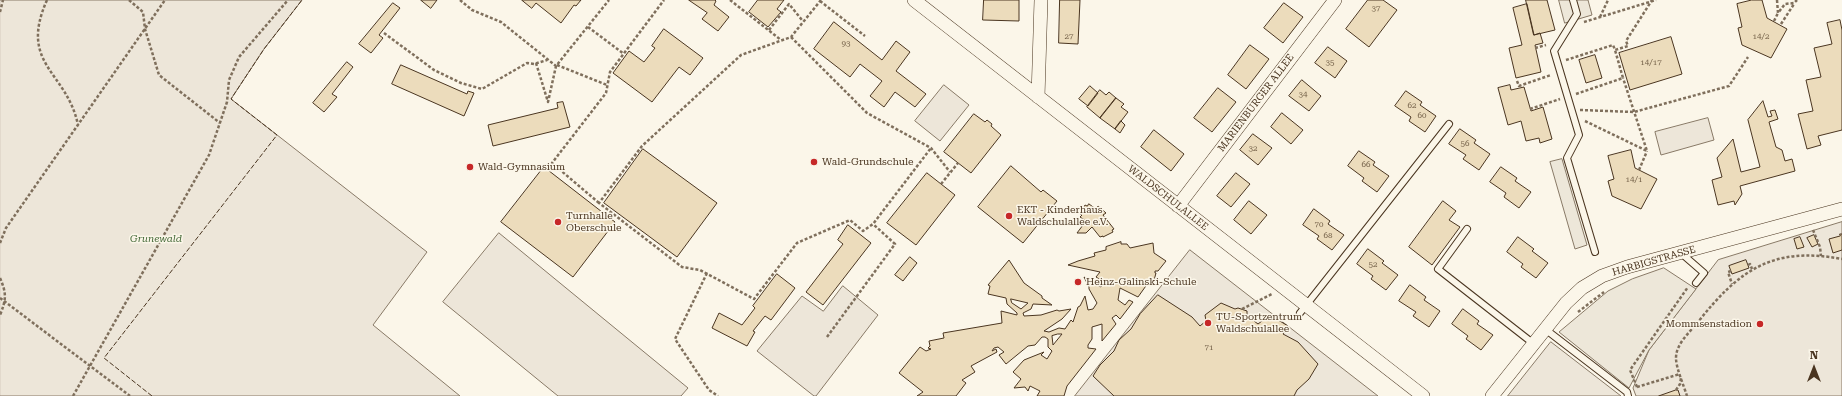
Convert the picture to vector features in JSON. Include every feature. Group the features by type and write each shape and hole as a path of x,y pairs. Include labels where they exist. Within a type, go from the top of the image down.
{"street":[{"name":"WALDSCHULALLEE","path":"914,0 1283,288 1302,309 1423,396"},
{"path":"1038,97 1041,0"},
{"name":"MARIENBURGER ALLEE","path":"1178,206 1335,0"},
{"name":"HARBIGSTRASSE","path":"1492,396 1571,298 1582,288 1602,276 1627,267 1842,209"}],"lane":[{"path":"1573,0 1577,14 1554,51 1579,135 1567,158 1595,252"},
{"path":"1302,309 1448,124"},
{"path":"1467,230 1438,268 1534,344"},
{"path":"1681,252 1704,272 1696,283"},
{"path":"1545,329 1627,392 1628,396"}],"path":[{"path":"0,12 3,0"},
{"path":"47,0 40,16 37,36 42,58 72,104 78,125"},
{"path":"129,0 143,12 145,29 159,75 220,123"},
{"path":"0,243 6,228 165,0"},
{"path":"73,396 209,155 227,102 229,80 239,57 288,0"},
{"path":"460,0 472,10 501,22 556,66 607,85"},
{"path":"536,63 548,102 556,66 609,0"},
{"path":"664,0 610,72 606,93 552,163 599,203 682,267 700,270 754,299 797,243 850,220 863,231 873,224 931,148"},
{"path":"730,0 782,41"},
{"path":"599,203 642,146 741,55 791,37 820,0 865,36"},
{"path":"1600,17 1608,0"},
{"path":"1570,26 1656,0"},
{"path":"1777,0 1778,13"},
{"path":"1781,24 1796,0"},
{"path":"1615,50 1628,46 1626,41 1651,1"},
{"path":"768,30 789,4 802,20"},
{"path":"1774,21 1785,4 1794,4"},
{"path":"588,27 624,54"},
{"path":"384,33 434,70 461,83 482,89 527,62 536,63 548,60"},
{"path":"791,37 867,113 931,148 950,172"},
{"path":"1557,62 1613,45 1647,151 1639,170"},
{"path":"1572,112 1634,112 1729,86 1748,57"},
{"path":"1517,81 1519,86 1560,72"},
{"path":"1530,109 1623,78"},
{"path":"1572,112 1647,151"},
{"path":"942,184 958,163"},
{"path":"826,337 895,244 873,224"},
{"path":"1807,228 1814,226"},
{"path":"1813,230 1820,247 1820,256"},
{"path":"1687,396 1676,359 1678,347 1707,311 1732,284 1752,269 1783,258 1820,256 1842,259"},
{"path":"1748,266 1750,264 1752,269"},
{"path":"1681,375 1637,387 1630,370 1700,270"},
{"path":"1731,271 1728,272 1732,284"},
{"path":"707,274 675,339 709,390 718,396"},
{"path":"0,278 4,289 5,302 0,315"},
{"path":"1242,309 1283,288"},
{"path":"1576,313 1606,290"},
{"path":"0,298 90,364 130,396"},
{"path":"1676,390 1680,384 1681,375"}],"green space":[{"name":"Grunewald","path":"0,0 302,0 264,49 231,99 427,252 373,325 460,396 0,396"},
{"path":"944,85 969,105 940,141 915,121"},
{"path":"1708,118 1714,140 1661,155 1655,132"},
{"name":"Mommsenstadion","path":"1842,222 1842,396 1636,396 1633,388 1649,350 1718,260"},
{"path":"499,233 688,388 681,396 558,396 443,302"},
{"name":"TU-Sportzentrum Waldschulallee","path":"1190,250 1378,396 1075,396"},
{"path":"843,286 878,315 816,396 814,396 757,351 802,296 823,311"},
{"path":"1551,342 1621,396 1508,396"}],"shaded area":[{"path":"1559,0 1588,0 1592,15 1565,23"},
{"path":"1562,159 1587,245 1575,249 1550,162"},
{"path":"1664,268 1696,289 1649,350 1629,388 1559,332 1608,291 1632,279"}],"building":[{"path":"421,0 437,0 431,8"},
{"path":"522,0 581,0 576,6 574,5 561,23 536,3 532,8"},
{"path":"689,0 715,0 714,5 729,17 718,31 702,19 707,13"},
{"path":"758,0 784,0 777,9 781,12 768,27 749,12"},
{"path":"984,0 1019,0 1019,21 983,20"},
{"path":"1060,0 1080,0 1078,44 1059,43"},
{"path":"1368,0 1383,0 1397,10 1369,47 1346,29"},
{"path":"1526,0 1547,0 1555,30 1534,35"},
{"path":"1752,0 1762,0 1767,18 1787,29 1771,58 1742,45 1738,28 1742,27 1737,4"},
{"path":"393,3 400,8 379,35 383,38 371,53 359,44"},
{"path":"1284,3 1303,17 1283,43 1264,28"},
{"path":"1527,4 1534,35 1540,33 1543,43 1535,45 1541,72 1516,78 1509,48 1522,45 1513,8"},
{"path":"1840,20 1842,30 1842,130 1818,136 1821,145 1807,149 1798,114 1813,111 1806,80 1821,77 1814,48 1832,44 1827,23"},
{"path":"834,22 882,60 896,41 910,52 896,71 926,94 915,107 895,92 884,107 870,96 882,81 860,64 850,77 814,49"},
{"path":"664,29 703,58 690,75 679,67 652,102 613,73 629,51 644,62 655,48 652,46"},
{"path":"1671,37 1682,74 1630,90 1619,53"},
{"path":"1250,45 1269,59 1246,89 1228,75"},
{"path":"1328,47 1347,61 1335,78 1315,63"},
{"path":"1595,55 1602,78 1586,83 1579,60"},
{"path":"347,62 353,67 332,94 337,97 324,112 313,103"},
{"path":"401,65 467,94 468,91 474,93 464,116 392,84"},
{"path":"1302,80 1321,96 1309,111 1289,96"},
{"path":"1510,85 1511,90 1524,87 1531,111 1543,107 1552,139 1540,143 1539,138 1526,141 1521,121 1508,125 1498,88"},
{"path":"1090,86 1098,93 1088,106 1079,99"},
{"path":"1218,88 1236,102 1212,132 1194,118"},
{"path":"1100,90 1106,95 1109,92 1116,98 1100,118 1087,107"},
{"path":"1406,91 1422,102 1420,105 1436,116 1425,132 1409,121 1411,117 1395,106"},
{"path":"1116,98 1124,104 1121,107 1128,112 1115,129 1100,118"},
{"path":"1763,101 1768,117 1772,116 1770,111 1775,110 1778,119 1769,122 1776,147 1782,150 1785,161 1792,159 1795,171 1740,186 1742,194 1735,205 1734,201 1718,205 1712,180 1722,177 1717,158 1733,139 1741,172 1760,167 1748,120"},
{"path":"563,102 570,127 493,146 488,125 558,108 557,103"},
{"path":"1282,113 1303,130 1291,144 1271,127"},
{"path":"974,114 985,122 987,120 1001,135 971,173 944,152"},
{"path":"1121,121 1125,125 1120,133 1115,129"},
{"path":"1460,129 1476,140 1474,143 1490,154 1479,170 1463,159 1466,155 1449,144"},
{"path":"1154,130 1184,154 1171,171 1141,147"},
{"path":"1253,134 1272,148 1258,165 1240,150"},
{"path":"643,149 717,203 677,257 604,203"},
{"path":"1631,150 1635,168 1657,179 1641,209 1612,196 1608,181 1614,179 1608,156"},
{"path":"1359,151 1375,162 1373,165 1389,176 1377,192 1362,181 1364,178 1348,166"},
{"path":"1011,166 1041,192 1043,190 1057,201 1023,243 978,207"},
{"name":"Turnhalle Oberschule","path":"544,167 615,222 573,277 501,222"},
{"path":"1501,167 1517,178 1515,181 1531,192 1519,208 1504,197 1506,193 1490,182"},
{"path":"927,173 955,195 916,245 887,223"},
{"path":"1236,173 1250,184 1231,207 1217,196"},
{"path":"1249,201 1267,215 1251,234 1234,220"},
{"path":"1443,201 1456,211 1449,220 1460,227 1432,265 1409,247"},
{"path":"1089,204 1096,209 1098,206 1106,213 1103,215 1114,229 1112,230 1113,232 1100,237 1092,227 1086,233 1077,233 1086,221 1080,217 1082,215 1080,214 1085,205 1087,206"},
{"path":"1314,209 1330,221 1328,224 1344,235 1332,250 1317,239 1319,236 1303,225"},
{"path":"848,225 871,243 823,305 806,292 843,244 838,240"},
{"path":"1840,234 1842,234 1842,250 1833,253 1829,239 1840,236"},
{"path":"1814,235 1818,244 1812,247 1807,238"},
{"path":"1518,237 1534,249 1532,251 1548,263 1536,278 1521,267 1523,264 1507,252"},
{"path":"1800,237 1804,247 1797,249 1794,239"},
{"path":"1121,242 1121,244 1127,244 1130,248 1153,243 1154,253 1166,261 1158,271 1155,271 1156,273 1153,284 1148,283 1138,297 1120,288 1118,300 1125,305 1129,300 1133,302 1120,319 1116,315 1112,318 1116,324 1102,341 1102,324 1092,327 1092,339 1088,345 1088,348 1096,349 1067,386 1064,396 1037,396 1040,391 1030,386 1028,391 1025,387 1014,388 1021,379 1013,372 1024,360 1044,352 1041,355 1047,359 1052,351 1048,347 1048,339 1045,337 1042,337 1035,345 1028,346 1006,364 999,355 1004,352 998,347 994,348 992,351 996,349 997,352 971,366 975,372 962,380 966,383 956,396 917,396 923,392 899,373 920,347 926,351 931,349 928,348 930,346 929,341 944,338 943,333 1002,323 1001,311 1017,315 1017,313 1007,304 1006,298 988,294 990,286 988,285 1009,260 1024,283 1052,305 1033,304 1031,309 1023,313 1024,316 1041,315 1057,310 1071,309 1062,319 1044,331 1049,332 1059,328 1065,329 1071,320 1073,322 1078,307 1085,296 1088,310 1093,309 1097,303 1084,277 1101,287 1104,282 1096,277 1100,272 1068,265 1095,256 1094,253 1106,250 1106,247","holes":["1011,299 1028,303 1021,309 1012,303","1062,334 1053,345 1052,336"]},
{"path":"1368,249 1384,261 1382,263 1398,275 1386,290 1371,279 1373,276 1357,264"},
{"path":"910,257 917,263 903,281 895,275"},
{"path":"1746,260 1749,268 1732,274 1729,266"},
{"path":"777,274 795,288 771,320 765,316 753,331 755,332 747,346 712,328 719,313 742,325 755,308 753,306"},
{"path":"1410,285 1426,297 1424,300 1440,311 1429,327 1413,316 1416,312 1399,301"},
{"name":"TU-Sportzentrum Waldschulallee","path":"1158,295 1192,317 1200,326 1206,321 1205,315 1221,303 1235,309 1238,308 1247,311 1247,315 1253,317 1254,321 1258,324 1270,315 1288,326 1283,334 1298,342 1318,364 1309,379 1297,390 1294,396 1114,396 1093,376 1100,365 1114,351 1119,340 1131,329 1140,314"},
{"path":"1463,309 1479,321 1477,324 1493,335 1481,350 1466,339 1468,336 1452,324"},
{"path":"1678,390 1680,396 1659,396"}],"fence":[{"path":"152,396 104,358 277,135 231,99 264,49 302,0"}],"place":[{"name":"Wald-Grundschule","path":"814,162"},
{"name":"Wald-Gymnasium","path":"470,167"},
{"name":"EKT - Kinderhaus Waldschulallee e.V.","path":"1009,216"},
{"name":"Turnhalle Oberschule","path":"558,222"},
{"name":"Heinz-Galinski-Schule","path":"1078,282"},
{"name":"TU-Sportzentrum Waldschulallee","path":"1208,323"},
{"name":"Mommsenstadion","path":"1760,324"}]}
